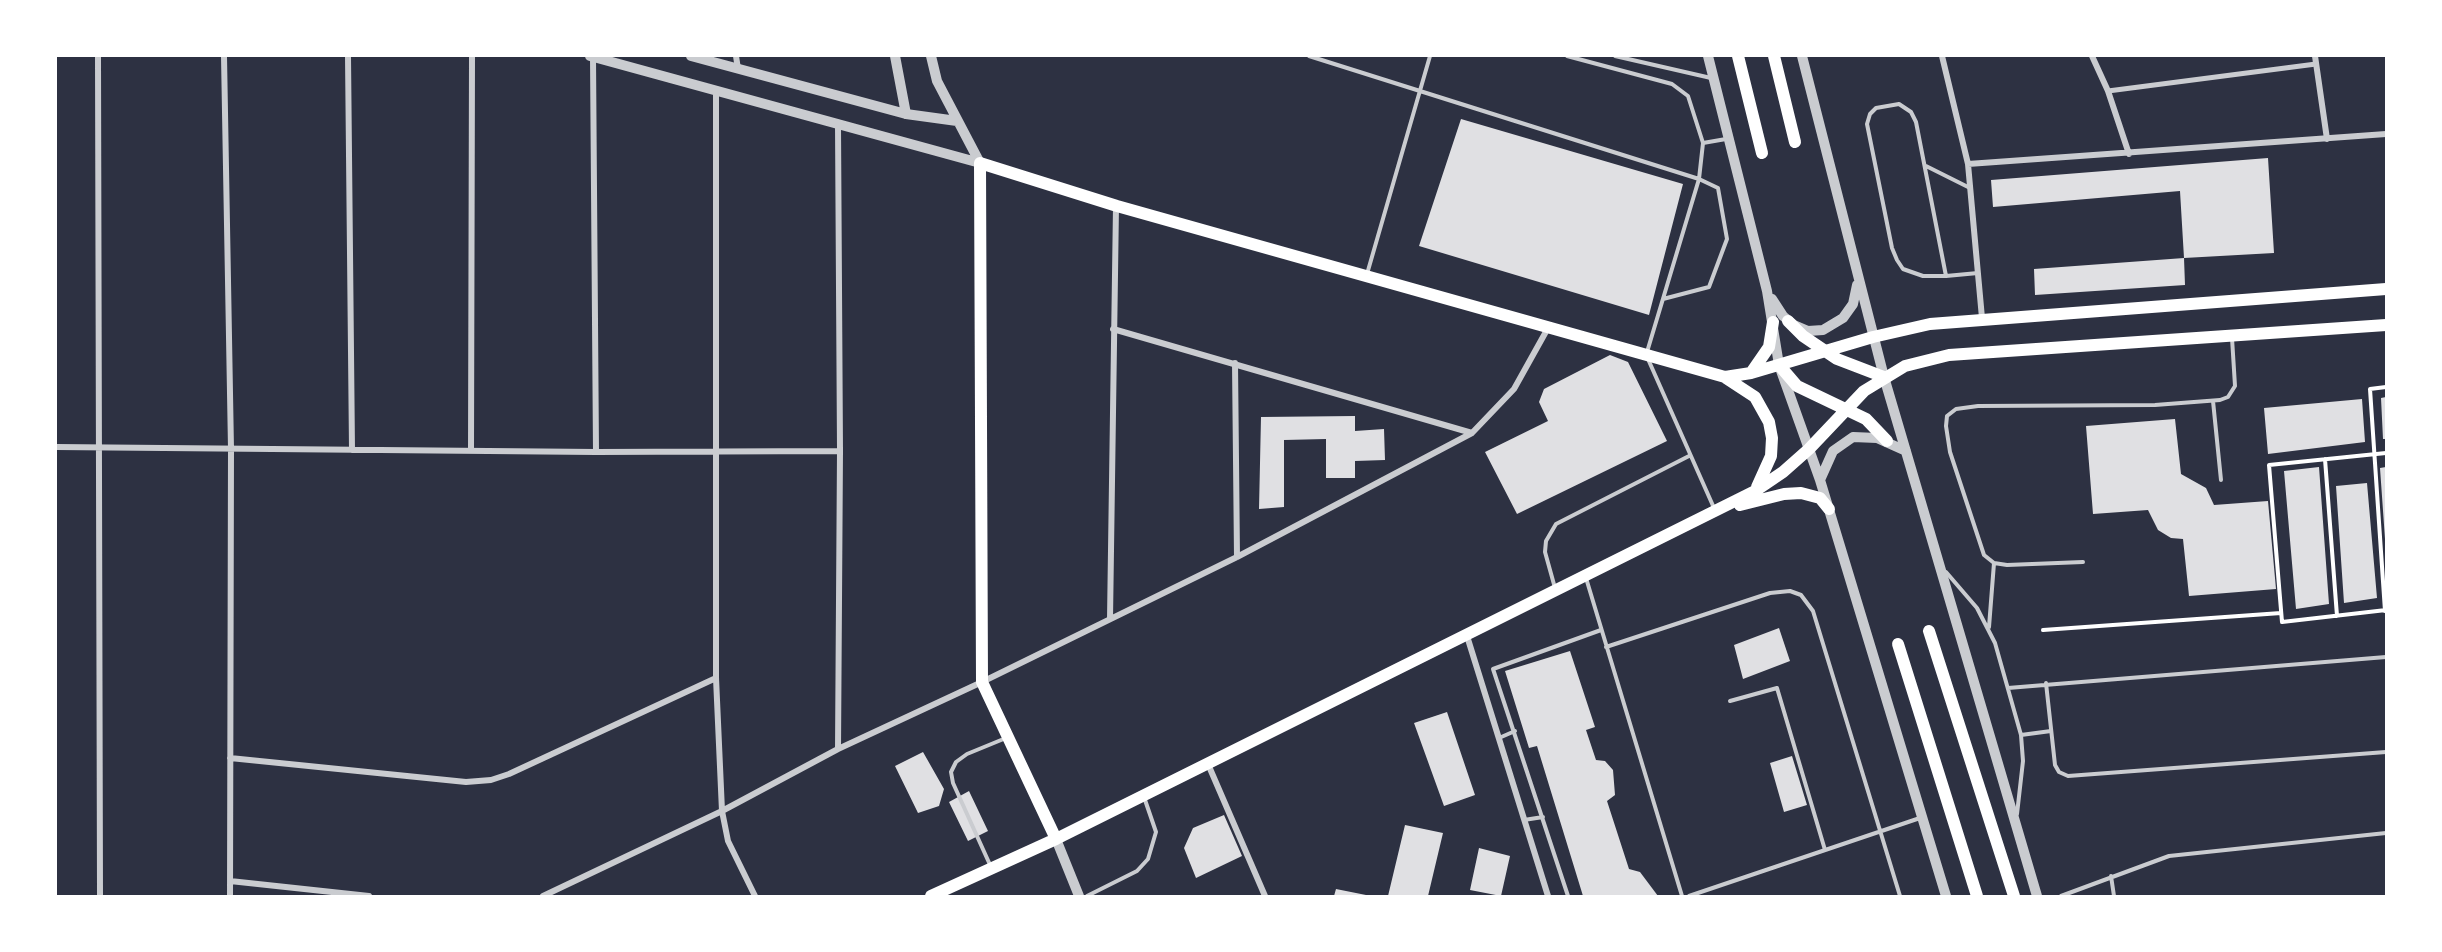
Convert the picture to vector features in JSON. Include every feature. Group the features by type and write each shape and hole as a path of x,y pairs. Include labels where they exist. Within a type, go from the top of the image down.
{"main road":[{"path":"1738,56 1762,153"},
{"path":"1774,56 1795,142"},
{"path":"1056,839 1006,738 982,682 980,164 1116,206 1725,377 1742,386 1755,397 1769,422 1772,438 1771,456 1755,491"},
{"path":"1725,377 1751,373 1873,337 1930,324 1982,318 2386,289"},
{"path":"1788,321 1823,351 1853,367 1884,377"},
{"path":"1751,373 1769,347 1773,322"},
{"path":"938,895 1144,796 1755,491 1809,449 1864,390 1884,377 1919,361 1949,355 2386,325"},
{"path":"1779,365 1797,386 1866,419 1887,441"},
{"path":"1716,511 1793,493 1814,496 1824,502 1829,509"},
{"path":"1929,631 2014,897"},
{"path":"1898,644 1977,897"}],"street":[{"path":"98,56 100,897"},
{"path":"224,56 231,449 230,897"},
{"path":"348,56 352,450"},
{"path":"471,450 472,56"},
{"path":"596,452 592,56 980,164"},
{"path":"691,56 906,114 957,121"},
{"path":"736,56 738,69"},
{"path":"895,56 906,114"},
{"path":"931,56 937,81 980,164"},
{"path":"1708,56 1767,291 1779,365 1820,480 1946,897"},
{"path":"1802,56 1884,377 2037,897"},
{"path":"1942,56 1968,164 1982,318"},
{"path":"2092,56 2108,92 2129,154"},
{"path":"2315,56 2327,139"},
{"path":"2108,92 2316,64"},
{"path":"716,90 716,678 722,811 728,841 755,897"},
{"path":"838,125 840,451 838,749"},
{"path":"1968,164 2386,134"},
{"path":"1110,620 1116,206"},
{"path":"1767,291 1788,321 1808,331 1823,330 1836,324 1853,304 1857,272"},
{"path":"543,897 722,811 838,749 982,682 1237,557 1472,433 1514,388 1548,328"},
{"path":"1113,329 1472,433"},
{"path":"1235,363 1237,557"},
{"path":"1820,480 1828,459 1845,441 1861,436 1887,441 1906,451"},
{"path":"56,447 596,452 840,451"},
{"path":"1467,636 1548,897"},
{"path":"230,758 466,782 491,780 510,774 716,678"},
{"path":"1208,764 1265,897"},
{"path":"1056,839 1079,897"},
{"path":"230,881 369,897"}],"lane":[{"path":"1309,56 1699,179 1718,188 1727,239 1709,287 1663,299"},
{"path":"1367,275 1430,56"},
{"path":"1567,56 1681,88 1688,96 1703,143 1699,179 1647,355 1689,456 1716,511"},
{"path":"1615,56 1715,79"},
{"path":"1947,276 1920,135 1911,112 1899,104 1876,108 1870,114 1867,124 1895,254 1903,269 1923,276 1947,276 1978,273"},
{"path":"1703,143 1730,138"},
{"path":"1926,166 1970,189"},
{"path":"2083,562 2007,566 1994,563 1981,550 1950,452 1946,426 1951,412 1962,407 1998,405 2164,405 2213,401 2228,397 2235,386 2232,337"},
{"path":"2213,401 2221,480"},
{"path":"1556,592 1545,552 1546,541 1556,524 1689,456"},
{"path":"1989,627 1994,563"},
{"path":"1939,566 1972,602 1989,627 2008,688 2021,735 2024,761 2015,821"},
{"path":"1586,577 1682,897"},
{"path":"1606,647 1770,593 1790,591 1801,595 1813,611 1900,897"},
{"path":"1568,897 1515,730 1493,669 1601,630"},
{"path":"2008,688 2046,683 2386,657"},
{"path":"2046,683 2057,768 2062,774 2072,777 2386,752"},
{"path":"1730,701 1776,688 1825,850"},
{"path":"1499,739 1515,730"},
{"path":"2021,735 2051,731"},
{"path":"992,868 952,783 951,772 956,762 967,753 1006,738"},
{"path":"1087,897 1137,871 1148,859 1156,832 1144,796"},
{"path":"1524,820 1543,818"},
{"path":"1689,897 1921,818"},
{"path":"2061,897 2111,876 2169,856 2386,833"},
{"path":"2111,876 2114,897"}],"path":[{"path":"2386,387 2370,389 2373,454 2386,610 2282,622 2269,465 2373,454 2386,453"},
{"path":"2325,459 2337,616"},
{"path":"2043,630 2281,613"}],"building":[{"path":"1461,119 1683,184 1649,315 1419,246"},
{"path":"2268,158 2274,253 2184,258 2180,191 1993,207 1991,180"},
{"path":"2184,258 2185,285 2035,295 2034,269"},
{"path":"1610,355 1628,362 1667,441 1517,514 1485,452 1548,421 1539,402 1544,389"},
{"path":"2386,397 2386,439 2383,439 2381,398"},
{"path":"2362,399 2365,442 2268,454 2264,408"},
{"path":"1355,416 1355,431 1384,429 1385,460 1355,461 1355,478 1326,478 1326,439 1284,440 1284,507 1259,509 1261,417"},
{"path":"2175,419 2181,474 2206,488 2214,505 2268,501 2276,589 2189,596 2183,539 2171,538 2158,530 2148,510 2093,514 2086,426"},
{"path":"2319,467 2329,604 2296,609 2284,471"},
{"path":"2386,467 2386,539 2385,539 2380,468"},
{"path":"2367,483 2377,598 2344,603 2336,486"},
{"path":"1779,628 1790,661 1743,679 1734,645"},
{"path":"1570,651 1595,727 1586,730 1596,760 1605,761 1613,770 1615,795 1607,801 1629,869 1640,872 1658,896 1583,896 1537,746 1529,748 1505,671"},
{"path":"1447,712 1475,795 1444,806 1414,723"},
{"path":"923,752 944,789 939,806 918,813 895,766"},
{"path":"1792,756 1807,805 1784,812 1770,763"},
{"path":"969,791 988,831 968,841 949,802"},
{"path":"1224,815 1242,856 1196,878 1184,848 1193,828"},
{"path":"1405,825 1443,833 1428,896 1388,896"},
{"path":"1479,848 1510,856 1501,896 1470,890"},
{"path":"1336,889 1366,895 1366,896 1334,896"}]}
